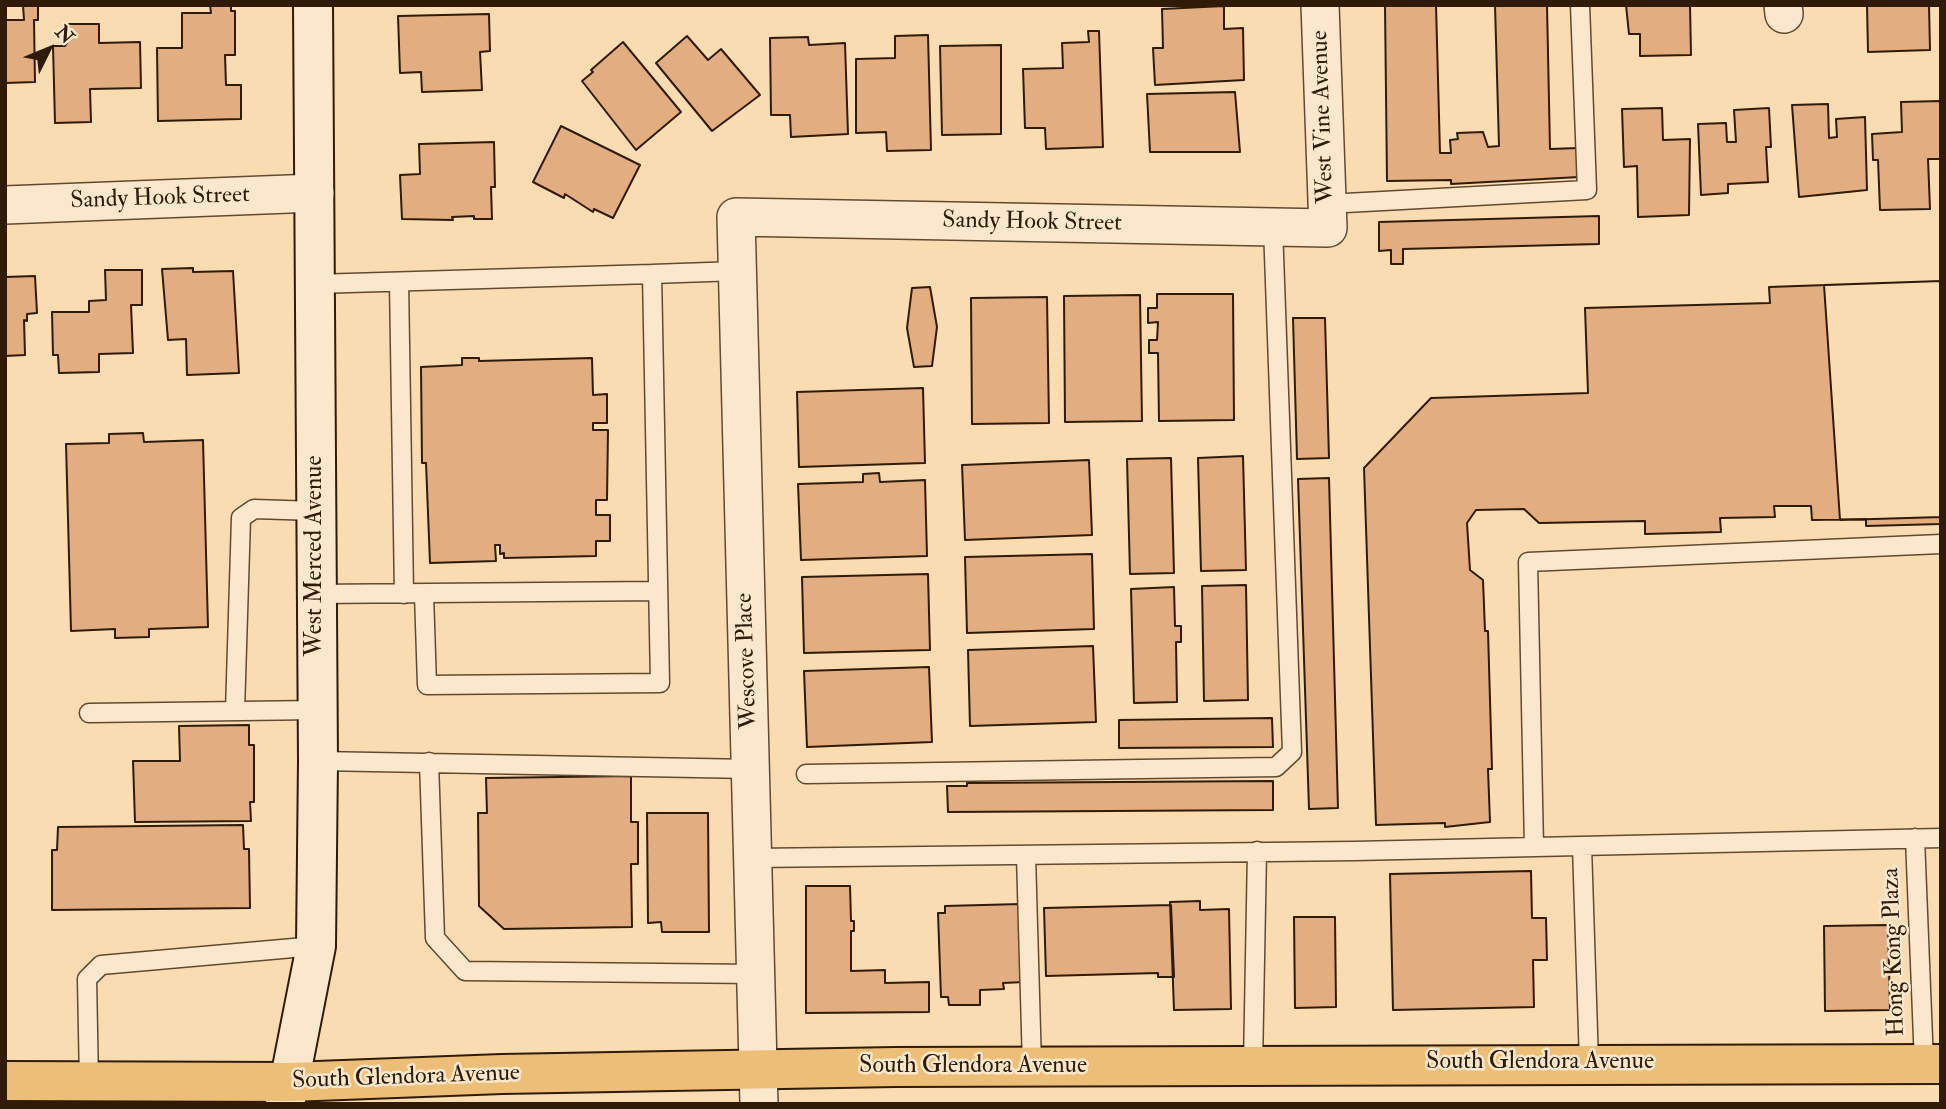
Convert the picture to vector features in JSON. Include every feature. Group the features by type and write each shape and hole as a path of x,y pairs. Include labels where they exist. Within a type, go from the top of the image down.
{"main road":[{"name":"South Glendora Avenue","path":"5,1082 89,1082 288,1093 759,1086 1031,1066 1933,1064"}],"street":[{"name":"West Merced Avenue","path":"288,1093 316,946 318,761 313,5"},
{"name":"West Vine Avenue","path":"1320,5 1328,216"},
{"name":"Sandy Hook Street","path":"5,205 315,193"},
{"name":"Sandy Hook Street","path":"736,217 1273,227 1328,216"},
{"name":"Wescove Place","path":"736,217 759,1086"}],"lane":[{"path":"1328,216 1587,190 1580,5"},
{"path":"806,774 1276,767 1288,757 1292,752 1273,227"},
{"path":"315,284 737,271"},
{"path":"425,594 427,685 660,683 652,275"},
{"path":"399,282 404,594"},
{"path":"235,711 241,518 254,509 316,511"},
{"path":"1534,847 1528,562 1941,544"},
{"path":"316,594 657,591"},
{"path":"89,713 317,710"},
{"path":"318,761 751,769"},
{"path":"429,762 435,938 465,971 756,974"},
{"name":"Hong Kong Plaza","path":"1915,838 1933,1064"},
{"path":"753,858 1026,856 1941,838"},
{"path":"1582,846 1589,1063"},
{"path":"1253,1065 1257,851"},
{"path":"1026,856 1031,1066"},
{"path":"89,1082 87,979 102,965 316,946"}],"building":[{"path":"23,5 38,5 38,20 34,20 35,82 5,83 5,20 24,20"},
{"path":"210,5 231,5 231,11 235,11 235,55 225,55 226,85 241,85 241,119 158,121 157,48 182,48 182,13 211,13"},
{"path":"1385,5 1436,5 1440,153 1451,153 1450,140 1458,139 1457,133 1483,132 1488,147 1499,146 1495,5 1547,5 1550,149 1578,148 1579,177 1451,184 1451,180 1387,181"},
{"path":"1626,5 1690,5 1691,55 1640,56 1640,34 1629,34"},
{"path":"1867,5 1929,5 1930,50 1868,52"},
{"path":"1224,6 1224,29 1243,28 1244,80 1155,85 1153,48 1163,48 1162,9"},
{"path":"489,14 490,51 480,52 482,90 422,92 421,72 400,73 398,16"},
{"path":"66,24 99,24 99,43 140,42 141,88 90,89 91,122 55,123 53,46 65,46 67,43"},
{"path":"1088,31 1099,31 1103,147 1046,149 1045,128 1025,128 1023,69 1063,68 1062,43 1089,42"},
{"path":"928,35 931,150 887,151 886,132 856,133 856,59 895,58 895,36"},
{"path":"687,36 708,60 721,49 760,95 712,131 656,63"},
{"path":"808,37 809,45 845,43 848,134 791,137 790,115 771,115 770,38"},
{"path":"623,42 681,112 636,150 582,81"},
{"path":"1001,45 1001,134 942,135 940,46"},
{"path":"1235,92 1240,152 1150,152 1147,94"},
{"path":"1940,101 1941,159 1928,159 1930,209 1880,210 1878,160 1873,160 1872,134 1902,132 1901,102"},
{"path":"1828,104 1829,138 1837,137 1836,119 1865,117 1867,190 1799,197 1792,105"},
{"path":"1662,108 1663,140 1690,139 1689,215 1638,217 1637,166 1624,167 1622,109"},
{"path":"1769,108 1771,147 1766,147 1768,182 1728,184 1728,193 1701,195 1698,124 1726,123 1727,142 1736,142 1734,110"},
{"path":"561,126 640,165 613,218 594,209 593,212 565,194 564,198 533,182"},
{"path":"494,142 495,187 491,187 492,219 474,219 474,216 452,217 453,220 402,219 400,175 420,174 419,144"},
{"path":"1599,216 1599,244 1403,249 1403,264 1391,264 1391,250 1379,251 1379,222"},
{"path":"193,268 193,272 233,271 239,373 187,375 186,339 168,340 162,269"},
{"path":"105,270 142,270 142,305 131,305 133,353 99,354 99,372 59,373 58,355 53,355 52,312 89,312 89,301 106,300"},
{"path":"35,276 37,313 27,314 27,321 24,320 25,355 5,356 5,277"},
{"path":"1941,281 1941,524 1866,526 1866,519 1812,520 1811,506 1774,506 1775,517 1720,518 1721,532 1645,534 1645,521 1539,523 1524,509 1476,510 1467,523 1470,570 1483,580 1485,631 1488,631 1492,769 1488,769 1490,822 1445,827 1445,823 1376,825 1364,468 1431,398 1588,393 1585,308 1770,303 1769,287"},
{"path":"1941,281 1941,517 1840,520 1824,285"},
{"path":"930,287 937,327 932,366 914,367 907,328 912,288"},
{"path":"1157,294 1233,294 1234,420 1159,421 1158,353 1149,353 1149,340 1157,340 1158,322 1148,323 1148,308 1157,308"},
{"path":"1140,295 1142,421 1065,422 1064,296"},
{"path":"1047,297 1049,423 972,424 971,298"},
{"path":"1293,318 1325,318 1329,458 1297,459"},
{"path":"462,358 479,358 479,361 592,358 593,395 607,394 607,423 593,423 593,430 608,430 607,500 596,500 596,515 610,515 610,541 596,541 596,556 504,558 504,553 500,554 500,545 495,545 496,561 430,563 426,463 422,463 421,367 462,365"},
{"path":"923,388 925,463 799,467 797,392"},
{"path":"143,433 144,442 203,440 208,627 149,629 149,637 115,638 115,629 71,631 66,444 109,443 109,434"},
{"path":"1243,456 1246,570 1201,571 1198,458"},
{"path":"1171,458 1174,573 1130,574 1127,459"},
{"path":"1089,460 1092,535 965,540 962,465"},
{"path":"879,473 880,482 925,480 927,556 801,560 798,484 863,482 863,474"},
{"path":"1329,478 1338,808 1309,809 1298,479"},
{"path":"1092,554 1094,629 967,633 965,557"},
{"path":"928,574 930,650 804,653 802,577"},
{"path":"1246,585 1248,700 1204,701 1202,586"},
{"path":"1174,587 1175,626 1181,626 1181,642 1176,642 1177,702 1134,703 1131,589"},
{"path":"1093,646 1096,722 970,726 968,650"},
{"path":"929,667 932,742 807,747 804,671"},
{"path":"1272,718 1273,747 1119,748 1119,720"},
{"path":"249,725 249,745 254,745 254,802 250,802 251,821 135,822 133,761 180,761 179,726"},
{"path":"631,776 631,822 638,822 638,864 631,864 632,927 504,929 479,906 478,813 487,813 486,778"},
{"path":"1273,781 1273,810 948,812 947,786 967,786 967,783"},
{"path":"647,813 708,813 709,932 662,932 661,922 648,923"},
{"path":"243,825 244,849 249,849 250,908 52,910 52,850 57,850 58,827"},
{"path":"1531,871 1532,918 1546,918 1547,960 1533,960 1534,1007 1393,1010 1390,874"},
{"path":"806,886 850,886 851,921 854,921 854,931 851,931 851,971 885,970 885,983 929,982 929,1012 806,1013"},
{"path":"1200,901 1200,910 1229,909 1231,1009 1174,1010 1170,902"},
{"path":"1021,904 1024,982 1003,983 1004,989 980,990 980,1005 949,1005 948,997 941,997 938,913 945,913 945,906"},
{"path":"1171,905 1174,977 1158,977 1158,973 1046,976 1044,908"},
{"path":"1294,917 1335,917 1336,1007 1295,1008"},
{"path":"1888,925 1890,1010 1825,1011 1824,926"}]}
